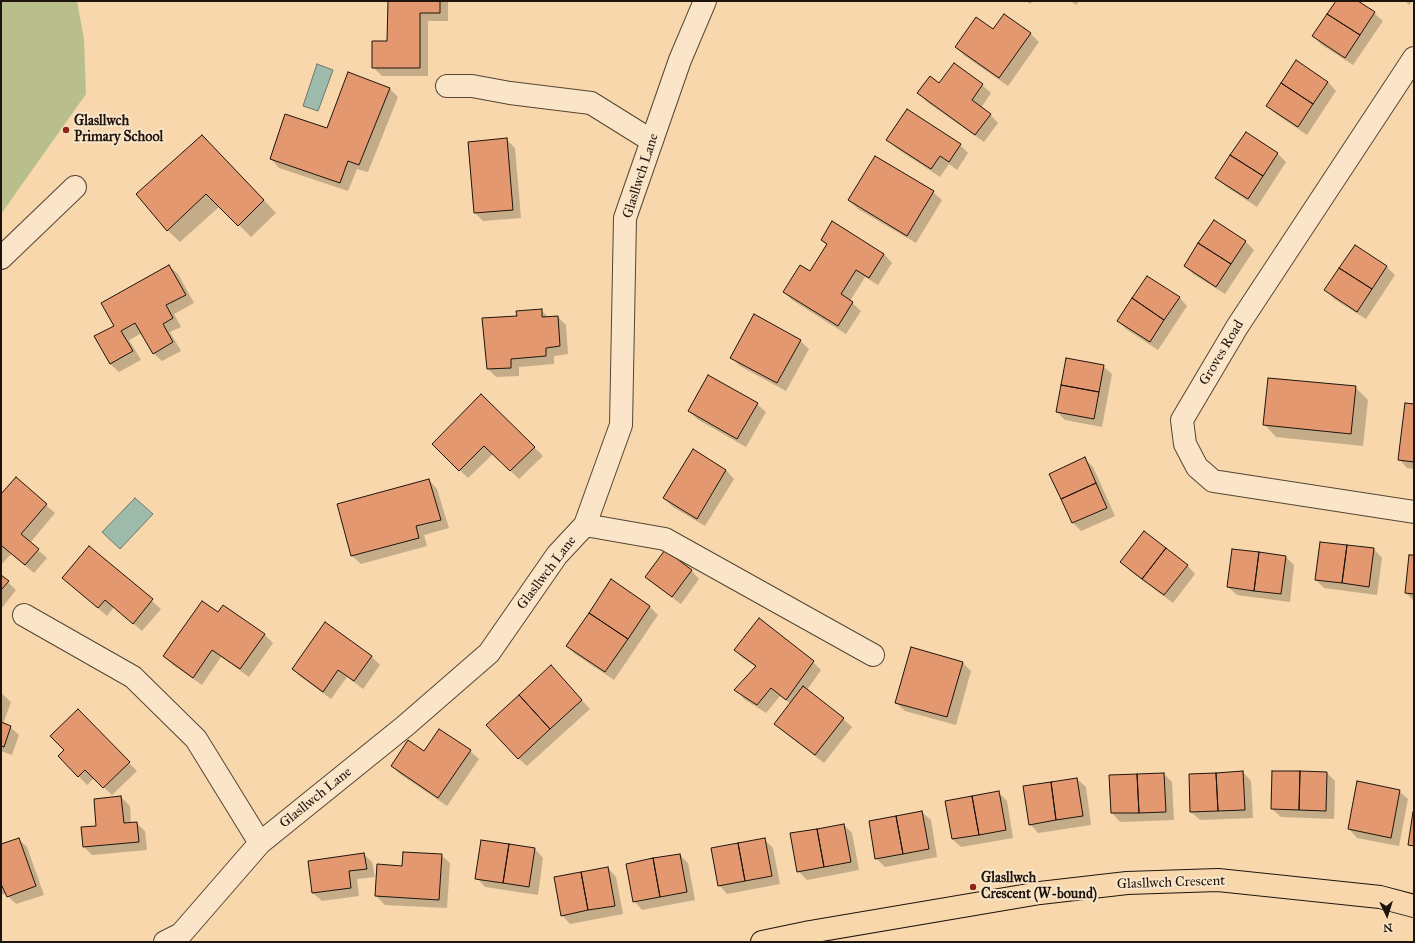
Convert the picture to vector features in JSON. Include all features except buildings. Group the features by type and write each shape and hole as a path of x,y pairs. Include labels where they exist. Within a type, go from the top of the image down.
{"main road":[{"name":"Glasllwch Crescent","path":"762,942 810,932 1040,893 1126,883 1218,880 1380,897 1414,906"}],"street":[{"name":"Glasllwch Lane","path":"165,942 180,934 260,844 405,726 489,653 557,556 585,525 621,425 625,218 680,60 705,1"},
{"name":"Groves Road","path":"1414,58 1237,327 1182,420 1185,444 1197,467 1213,482 1414,512"},
{"path":"447,86 472,86 510,93 591,102 652,141"},
{"path":"1,258 75,187"},
{"path":"585,525 665,539 873,655"},
{"path":"24,615 133,677 196,739 260,844"}],"green space":[{"path":"1,1 77,1 84,39 86,94 1,214"}],"shaded area":[{"path":"317,64 333,70 318,111 303,106"},
{"path":"135,498 153,514 120,549 102,532"}],"place":[{"name":"Glasllwch Primary School","path":"66,130"},
{"name":"Glasllwch Crescent (W-bound)","path":"973,887"}]}
